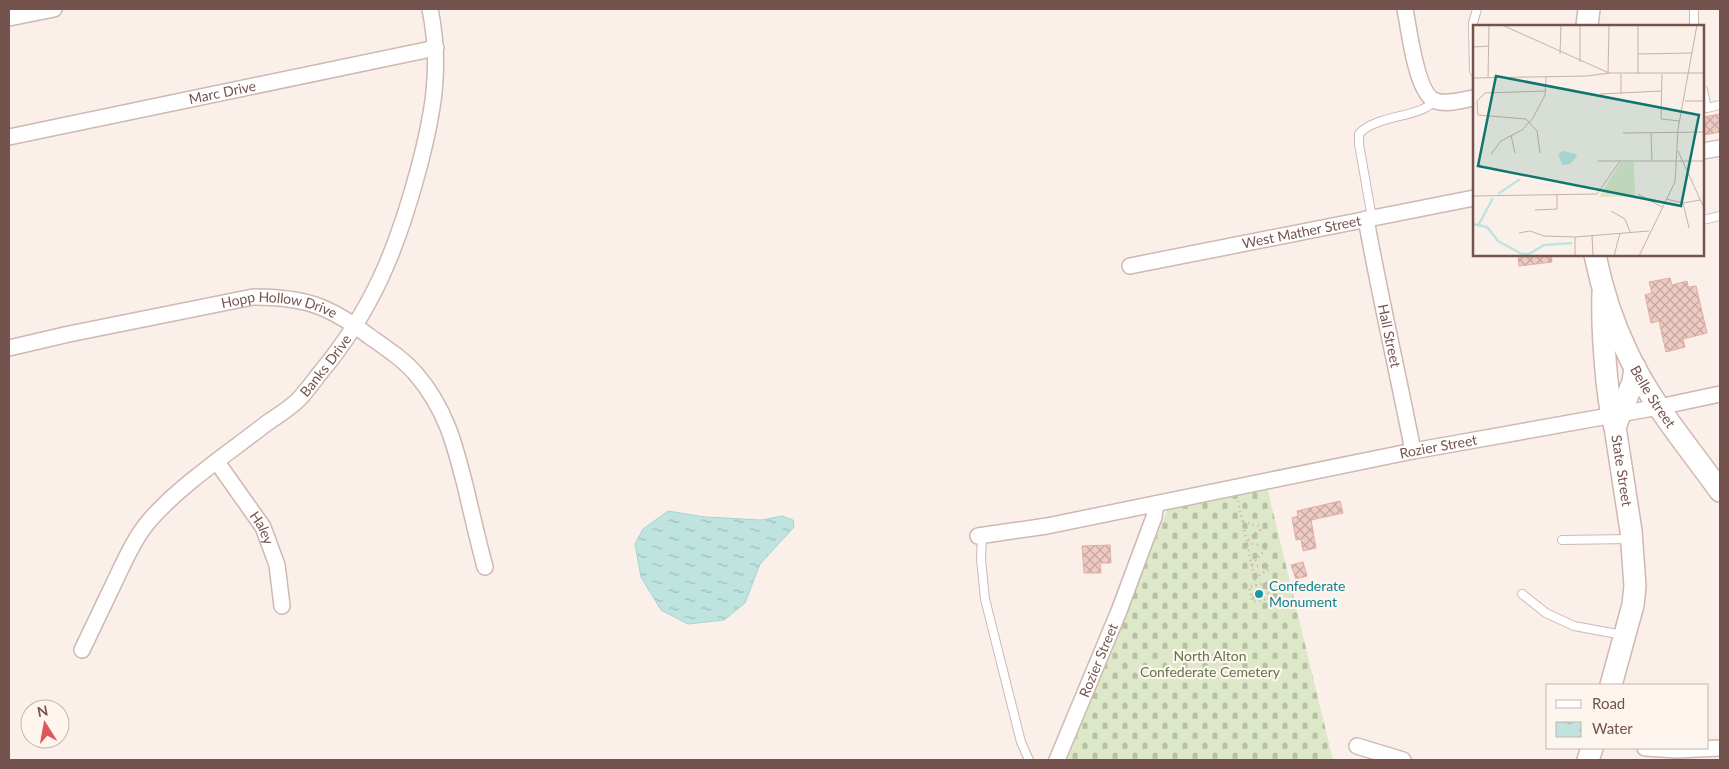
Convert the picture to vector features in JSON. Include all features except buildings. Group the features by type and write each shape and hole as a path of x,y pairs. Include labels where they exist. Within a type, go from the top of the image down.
{"street":[{"path":"9,18 54,9"},
{"name":"Banks Drive","path":"82,650 129,552 153,517 171,498 298,400 356,326 376,290 406,218 433,107 436,48 430,9"},
{"path":"1405,9 1416,63 1426,93 1434,100 1452,102 1473,98"},
{"path":"1588,25 1589,9"},
{"name":"Marc Drive","path":"9,137 436,48"},
{"path":"1704,151 1720,148"},
{"name":"West Mather Street","path":"1130,266 1473,198"},
{"name":"Hall Street","path":"1369,218 1376,274 1413,451"},
{"name":"State Street","path":"1595,256 1604,293 1603,335 1632,539 1635,586 1633,605 1611,684"},
{"name":"Belle Street","path":"1604,293 1627,353 1635,367 1660,407 1720,491"},
{"name":"Hopp Hollow Drive","path":"9,348 253,297 276,297 316,304 335,312 401,359 415,373 439,406 454,444 485,566"},
{"path":"1616,419 1633,382 1635,367"},
{"name":"Rozier Street","path":"980,536 1047,526 1413,451 1616,419 1720,394"},
{"name":"Haley","path":"217,462 263,527 277,565 282,606"},
{"name":"Rozier Street","path":"1057,760 1119,611 1154,517 1156,504"},
{"path":"1358,746 1403,760"},
{"path":"1662,749 1699,749"}],"lane":[{"path":"1473,25 1477,9"},
{"path":"1694,9 1694,25"},
{"path":"1704,96 1706,108 1720,105"},
{"path":"1369,218 1359,144 1360,134 1368,127 1381,121 1423,109 1432,104 1434,100"},
{"path":"1704,220 1720,216"},
{"path":"980,536 985,599 1019,734 1029,760"},
{"path":"1562,540 1632,539"},
{"path":"1522,594 1546,613 1574,626 1625,635"}],"path":[{"path":"1235,488 1256,585"},
{"path":"1243,522 1260,526 1260,530 1247,542"},
{"path":"1247,542 1264,546 1265,550 1252,565"},
{"path":"1252,565 1268,566 1268,569 1255,578"},
{"path":"1266,583 1269,599 1253,602 1249,586 1256,585 1266,583"}],"green space":[{"name":"North Alton Confederate Cemetery","path":"1267,487 1333,760 1067,760 1168,508"}],"water":[{"path":"668,511 705,517 761,520 782,516 793,520 794,527 760,564 745,603 724,620 688,624 661,610 641,577 635,544 643,529"}],"place":[{"name":"Confederate Monument","path":"1259,594"}]}
